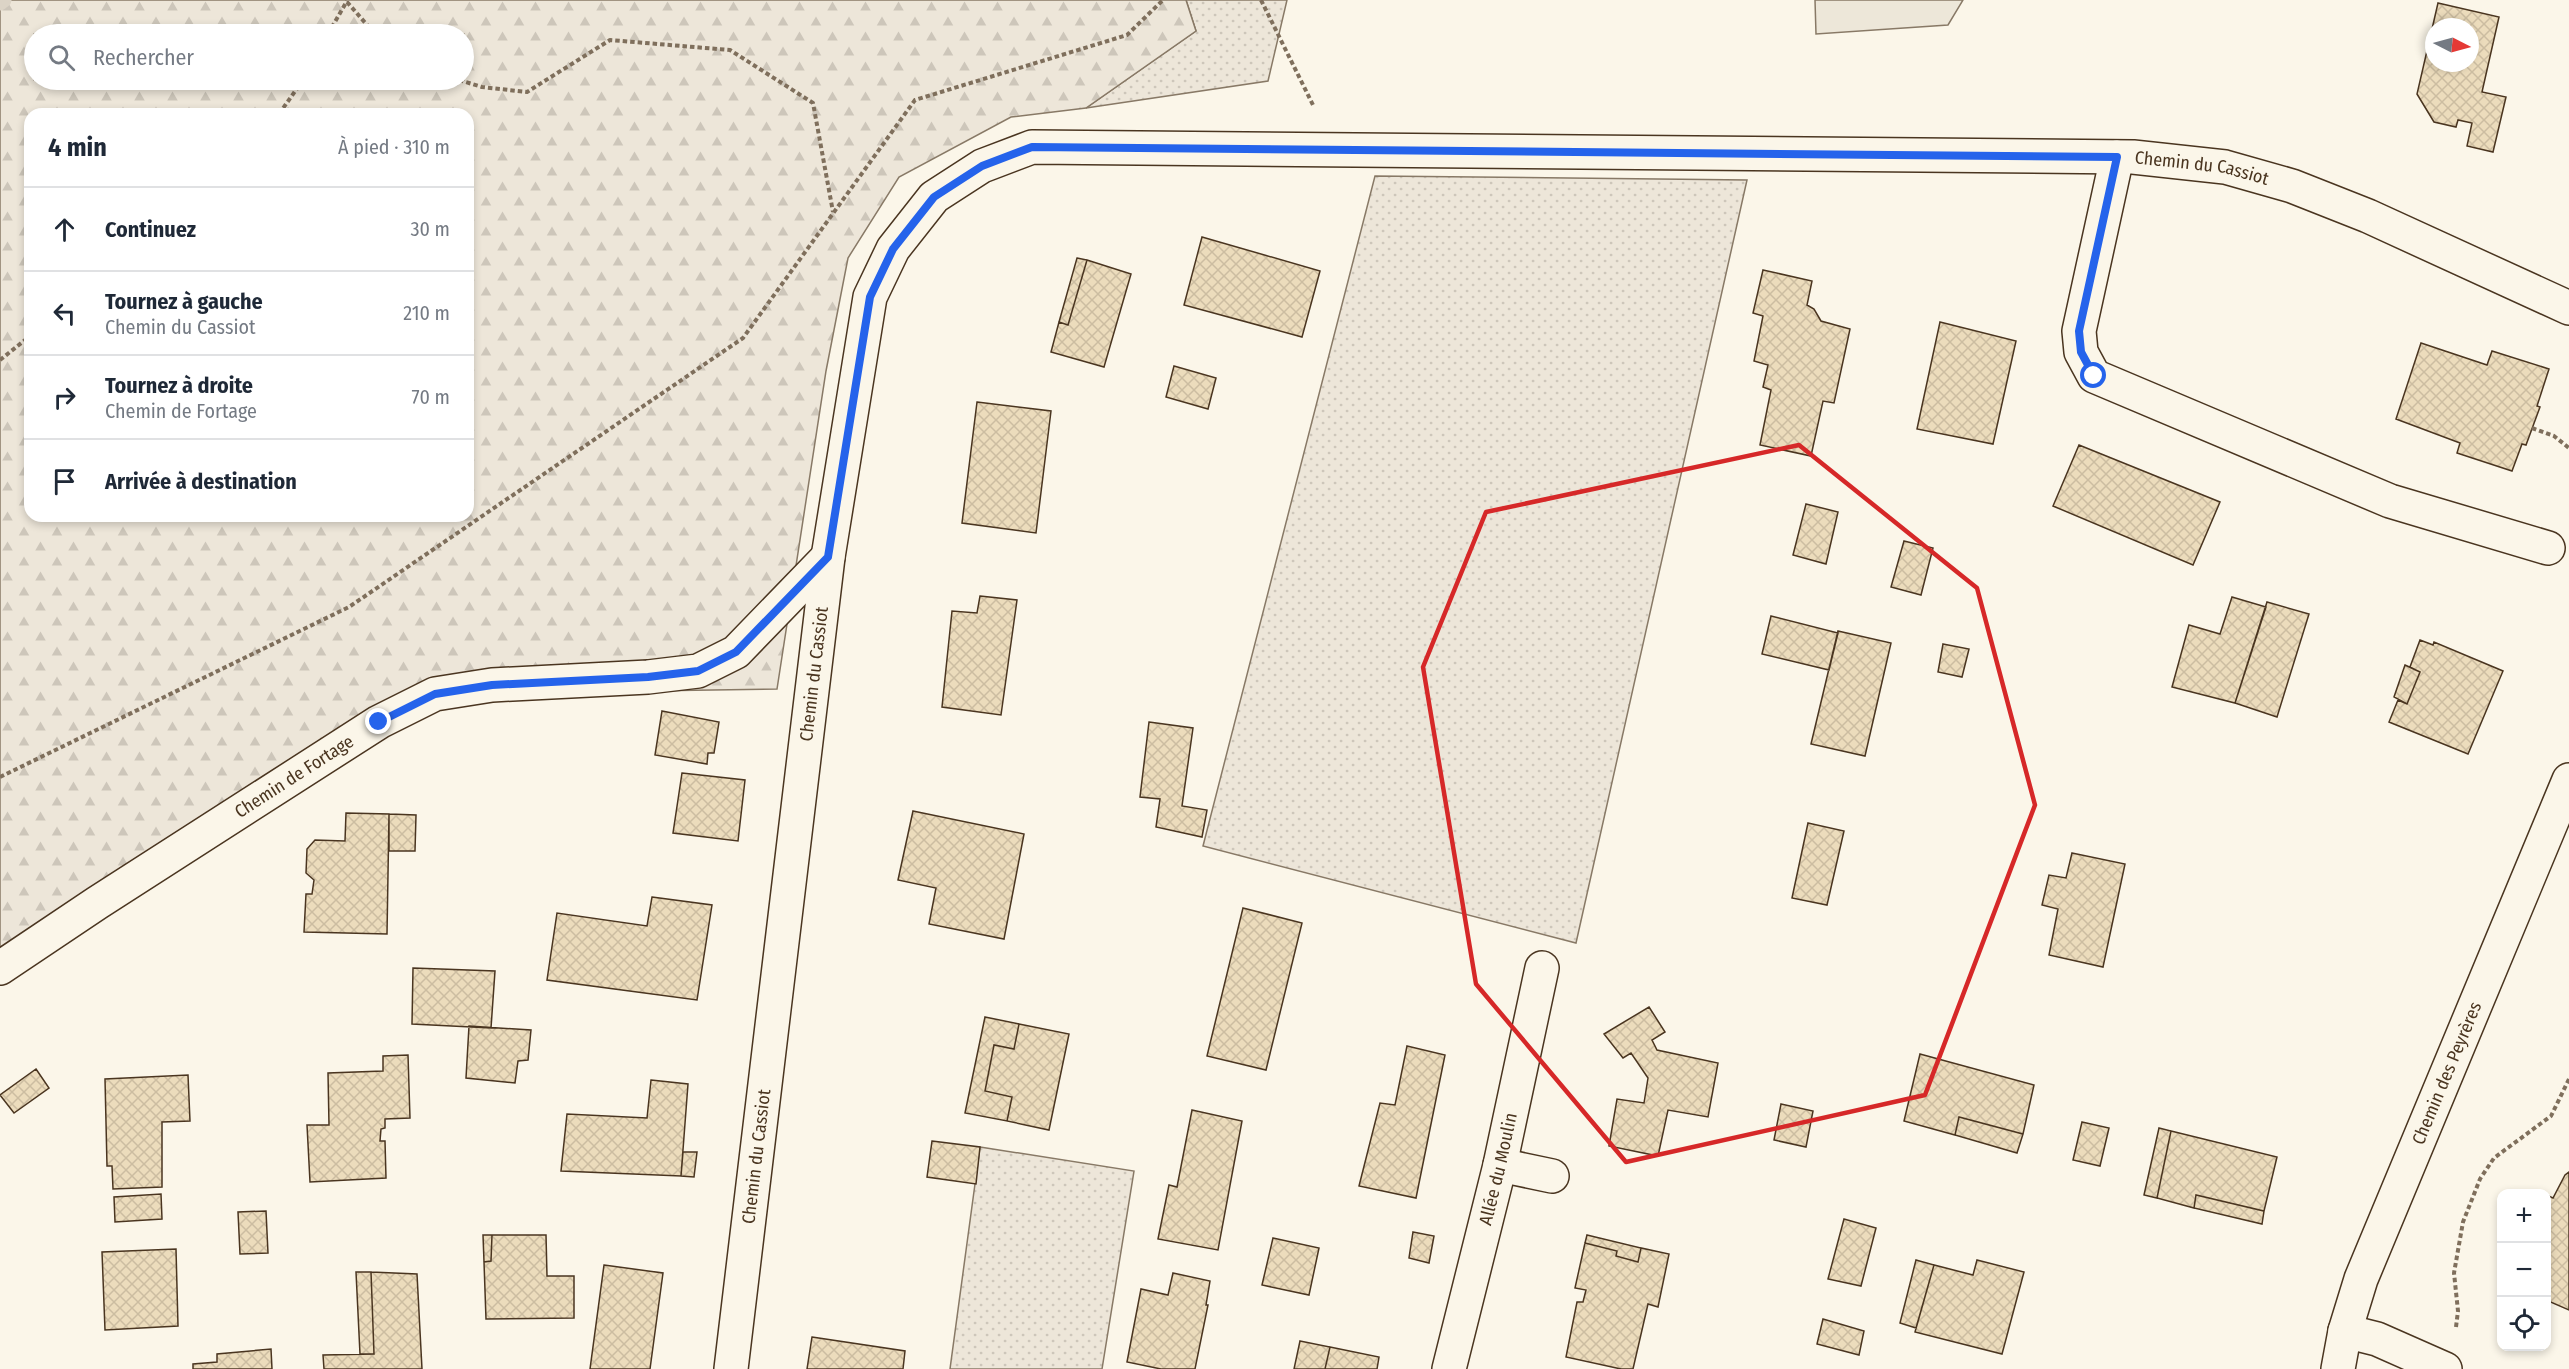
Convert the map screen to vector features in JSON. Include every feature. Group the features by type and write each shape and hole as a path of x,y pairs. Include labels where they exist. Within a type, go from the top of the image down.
{"street":[{"name":"Chemin du Cassiot","path":"731,1369 828,557 870,297 893,249 934,197 982,166 1032,147 2117,157 2225,167 2292,186 2368,216 2569,308"},
{"path":"2117,157 2079,331 2081,352 2094,376 2390,501 2548,548"},
{"name":"Chemin de Fortage","path":"0,968 97,903 388,717 435,694 492,685 648,677 698,671 736,652 828,557"},
{"name":"Chemin des Peyrères","path":"2338,1369 2345,1330 2361,1279 2569,780"},
{"name":"Allée du Moulin","path":"1449,1369 1500,1165 1542,968"},
{"path":"1500,1165 1552,1176"},
{"path":"2345,1330 2377,1339 2445,1369"}],"path":[{"path":"474,522 743,338 915,100 1127,35 1163,0"},
{"path":"1261,0 1336,150"},
{"path":"334,24 347,1 367,24"},
{"path":"474,85 527,92 610,40 730,50 813,103 833,212"},
{"path":"283,108 296,90"},
{"path":"0,360 24,341"},
{"path":"2532,428 2554,436 2569,448"},
{"path":"0,777 349,607 473,522"},
{"path":"2455,1334 2458,1311 2454,1273 2463,1222 2480,1179 2494,1158 2551,1116 2569,1079"}],"highlighted area":[{"path":"1799,445 1977,588 2035,805 1925,1095 1626,1162 1476,984 1423,667 1486,512"}],"green space":[{"path":"0,0 1186,0 1196,31 1086,108 1011,117 899,177 848,258 826,371 777,689 435,694 0,968"},
{"path":"1186,0 1287,0 1268,81 1086,108 1196,31"},
{"path":"1375,176 1747,180 1576,943 1203,846"},
{"path":"980,1147 1134,1171 1102,1369 950,1369"}],"shaded area":[{"path":"1815,0 1963,0 1948,25 1816,34"}],"building":[{"path":"2438,3 2499,17 2482,92 2506,97 2493,152 2467,146 2472,123 2458,120 2456,127 2434,122 2417,94 2425,59 2425,72 2479,72 2479,18 2435,18"},
{"path":"1202,237 1320,271 1302,337 1184,305"},
{"path":"1077,258 1087,260 1068,325 1059,322"},
{"path":"1087,260 1131,274 1104,367 1051,352 1059,322 1068,325"},
{"path":"1763,270 1812,281 1807,305 1814,309 1821,321 1850,329 1834,403 1823,401 1811,456 1760,445 1771,390 1763,387 1768,365 1754,361 1763,316 1753,313"},
{"path":"1940,322 2016,341 1993,444 1917,429"},
{"path":"2421,343 2487,365 2492,351 2549,369 2537,406 2540,407 2526,445 2522,444 2512,471 2457,453 2460,443 2396,419"},
{"path":"1174,366 1216,378 1208,409 1166,397"},
{"path":"977,402 1051,411 1036,533 962,523"},
{"path":"2079,445 2220,502 2193,565 2053,506"},
{"path":"1806,504 1838,512 1826,564 1793,555"},
{"path":"1904,541 1933,548 1921,595 1891,587"},
{"path":"980,596 1017,600 1001,715 942,707 952,611 977,613"},
{"path":"2232,597 2266,607 2235,703 2172,687 2189,625 2220,634"},
{"path":"2267,602 2309,614 2277,717 2235,703"},
{"path":"1771,616 1838,633 1829,670 1762,654"},
{"path":"1838,631 1891,643 1865,756 1811,744"},
{"path":"2420,640 2433,645 2434,642 2503,671 2468,754 2389,722 2398,700 2407,704 2420,672 2410,667"},
{"path":"1943,644 1969,649 1962,677 1938,672"},
{"path":"2405,665 2420,672 2407,704 2394,697"},
{"path":"662,711 719,722 714,753 708,753 707,764 655,755"},
{"path":"1149,722 1193,728 1182,806 1207,810 1202,837 1156,827 1160,799 1140,797"},
{"path":"682,773 745,780 738,841 673,833"},
{"path":"913,811 1024,834 1004,939 929,924 936,888 898,880"},
{"path":"346,813 389,814 387,934 304,932 306,894 312,894 314,880 306,873 307,849 315,840 345,841"},
{"path":"389,814 416,815 415,851 389,851"},
{"path":"1808,823 1844,831 1827,905 1792,898"},
{"path":"2072,853 2125,864 2103,967 2049,955 2058,909 2042,905 2049,875 2066,878"},
{"path":"652,897 712,905 697,1000 547,980 557,913 647,926"},
{"path":"1243,908 1302,923 1266,1070 1207,1056"},
{"path":"413,968 495,971 491,1028 412,1024"},
{"path":"1649,1007 1665,1032 1652,1040 1657,1050 1718,1063 1708,1117 1668,1110 1658,1156 1609,1146 1617,1099 1644,1103 1648,1078 1631,1053 1623,1058 1604,1034"},
{"path":"985,1017 1019,1024 1014,1049 994,1045 985,1091 1012,1097 1007,1121 965,1113"},
{"path":"1019,1024 1069,1034 1049,1130 1007,1121 1012,1097 985,1091 994,1045 1014,1049"},
{"path":"469,1026 531,1030 528,1060 518,1061 515,1083 466,1078"},
{"path":"1407,1046 1445,1055 1416,1198 1359,1186 1380,1103 1395,1105"},
{"path":"1920,1054 2034,1085 2023,1134 1959,1117 1955,1135 1904,1121"},
{"path":"408,1055 410,1118 385,1119 385,1128 381,1129 380,1141 385,1141 386,1178 310,1182 307,1125 329,1125 328,1073 383,1071 383,1056"},
{"path":"36,1069 49,1088 14,1113 0,1095"},
{"path":"188,1075 190,1121 162,1122 162,1187 113,1189 112,1166 107,1166 105,1079"},
{"path":"651,1080 688,1084 681,1176 561,1171 567,1114 647,1118"},
{"path":"1781,1104 1813,1111 1806,1147 1774,1140"},
{"path":"1192,1110 1242,1121 1218,1250 1158,1239 1169,1185 1177,1187"},
{"path":"1959,1117 2023,1134 2017,1153 1955,1135"},
{"path":"2082,1122 2109,1128 2100,1166 2073,1160"},
{"path":"2159,1128 2171,1131 2157,1198 2144,1195"},
{"path":"2171,1131 2277,1157 2264,1211 2196,1195 2194,1208 2157,1198"},
{"path":"932,1141 980,1147 976,1184 927,1177"},
{"path":"683,1152 697,1152 694,1177 681,1176"},
{"path":"2569,1172 2569,1310 2551,1302 2551,1197 2553,1198 2565,1175"},
{"path":"161,1194 162,1219 115,1222 114,1197"},
{"path":"2196,1195 2264,1211 2262,1224 2194,1208"},
{"path":"266,1211 268,1253 240,1254 238,1212"},
{"path":"1844,1219 1876,1228 1861,1286 1828,1279"},
{"path":"1413,1232 1434,1236 1429,1263 1409,1258"},
{"path":"483,1235 492,1235 491,1261 484,1262"},
{"path":"492,1235 546,1235 547,1276 574,1276 574,1318 486,1319 484,1262 491,1261"},
{"path":"1587,1235 1641,1248 1638,1262 1616,1256 1617,1251 1585,1243"},
{"path":"1273,1238 1319,1248 1309,1295 1262,1285"},
{"path":"1585,1243 1617,1251 1616,1256 1638,1262 1641,1248 1669,1254 1658,1307 1648,1304 1633,1369 1621,1369 1566,1357 1577,1302 1583,1302 1586,1290 1575,1288"},
{"path":"176,1249 178,1326 105,1330 102,1252"},
{"path":"1916,1260 1934,1265 1916,1328 1900,1323"},
{"path":"1977,1260 2024,1272 2002,1354 1915,1332 1934,1265 1973,1275"},
{"path":"604,1265 663,1273 650,1369 590,1369"},
{"path":"356,1272 371,1272 374,1354 360,1354"},
{"path":"371,1272 417,1274 422,1369 324,1369 323,1355 374,1354"},
{"path":"1173,1273 1210,1281 1206,1305 1208,1305 1195,1369 1161,1369 1127,1362 1141,1289 1168,1295"},
{"path":"1823,1319 1864,1331 1859,1355 1817,1344"},
{"path":"812,1337 905,1351 903,1369 807,1369"},
{"path":"1300,1341 1330,1347 1325,1369 1294,1369"},
{"path":"1330,1347 1379,1357 1377,1369 1325,1369"},
{"path":"271,1349 272,1369 193,1369 193,1364 217,1362 217,1354"}],"waterway":[{"path":"0,3 4,0"}],"route":[{"path":"379,722 435,694 492,685 648,677 698,671 736,652 828,557 870,297 893,249 934,197 982,166 1032,147 2117,157 2079,331 2081,352 2094,376"}]}
